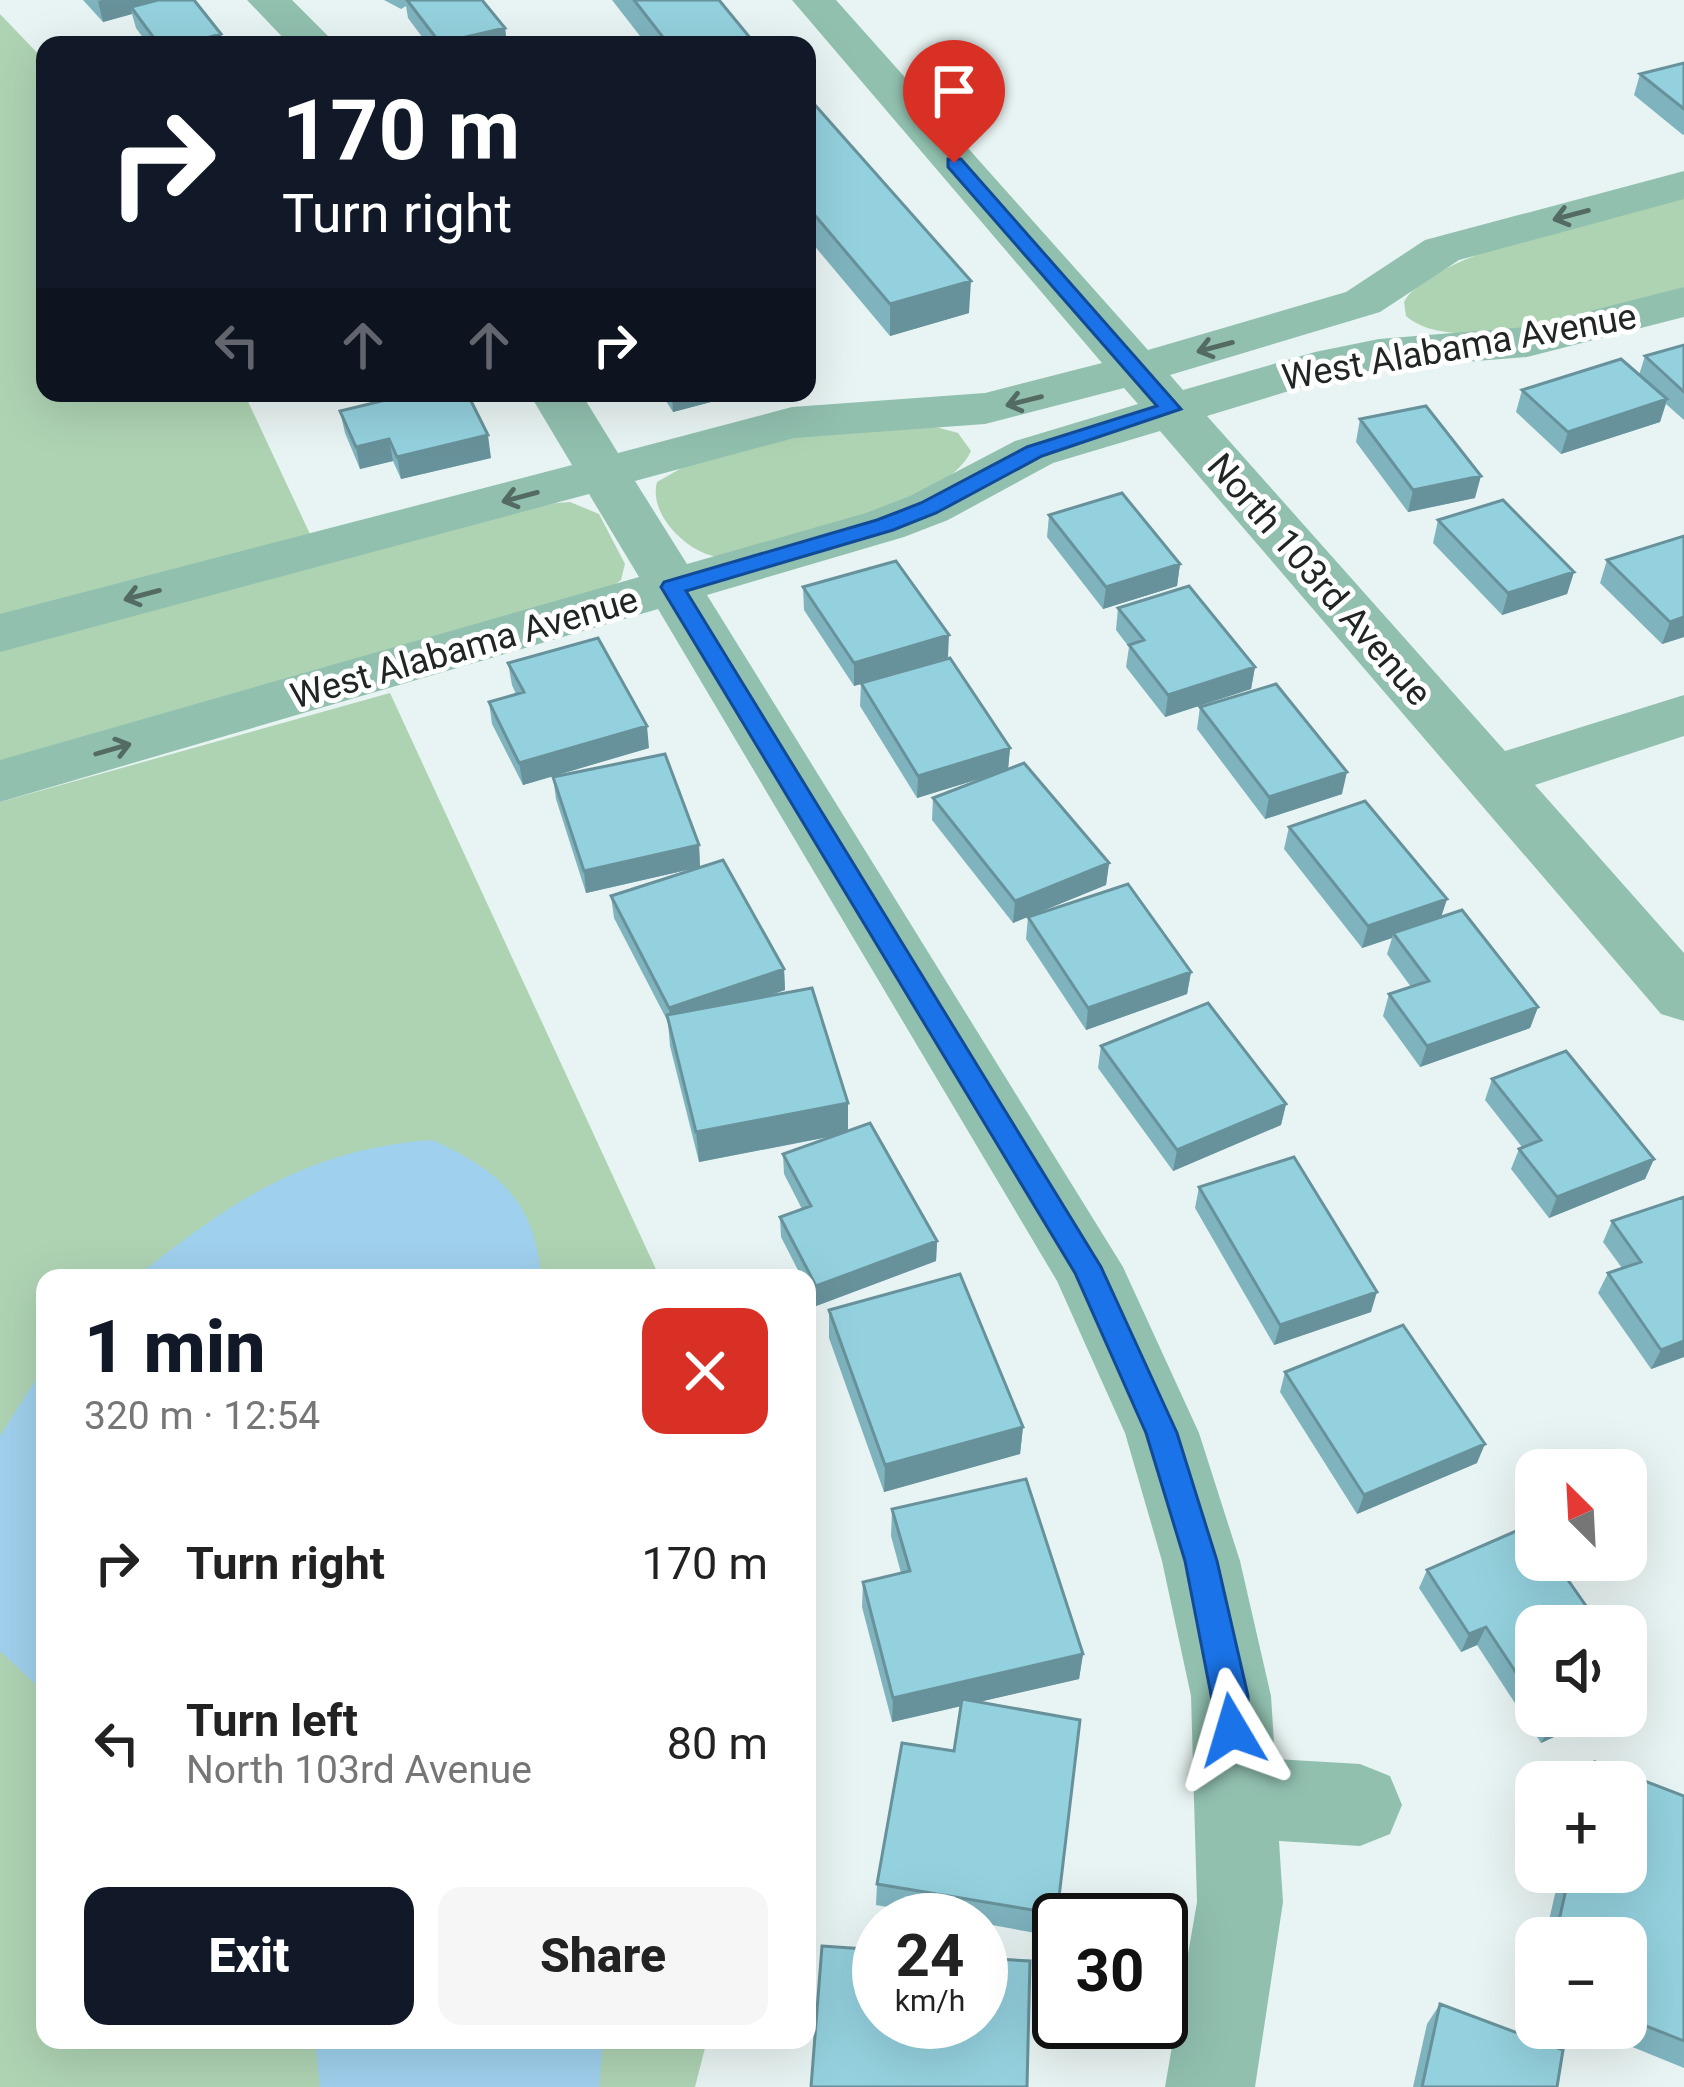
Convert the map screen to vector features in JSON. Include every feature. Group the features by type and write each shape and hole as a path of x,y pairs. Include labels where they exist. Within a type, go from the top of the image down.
{"street":[{"path":"268,0 306,36"},
{"name":"North 103rd Avenue","path":"813,0 1684,996"},
{"name":"West Alabama Avenue","path":"0,781 885,525 928,508 1153,389 1363,302 1442,250 1684,185"},
{"name":"West Alabama Avenue","path":"0,632 792,423 880,412 968,412 1350,359 1527,342 1684,302"},
{"path":"560,402 1087,1267 1162,1433 1201,1561 1231,1696 1240,1902 1210,2087"},
{"path":"1493,777 1684,715"},
{"path":"1236,1798 1360,1805"}],"green space":[{"path":"0,14 36,52 36,402 248,402 317,549 0,633"},
{"path":"1684,197 1684,288 1583,316 1500,332 1430,329 1406,316 1404,302 1422,283 1451,266 1532,236"},
{"path":"929,425 958,433 971,451 956,471 930,489 858,519 718,557 683,540 659,507 657,482 685,466 825,429"},
{"path":"570,502 599,514 625,564 621,580 610,588 0,761 0,650 546,504"},
{"path":"390,693 656,1269 36,1269 36,2049 705,2049 695,2087 0,2087 0,802"}],"water":[{"path":"432,1140 494,1176 522,1209 540,1269 147,1269 272,1184 346,1155"},
{"path":"36,1379 36,1685 0,1651 0,1436"},
{"path":"316,2049 602,2049 599,2087 320,2087"}],"building":[{"path":"158,0 194,0 221,34 152,36 131,7"},
{"path":"407,0 482,0 505,28 470,36 435,36"},
{"path":"634,0 719,0 749,36 662,36"},
{"path":"1684,63 1684,109 1640,74"},
{"path":"816,106 971,281 890,304 816,217"},
{"path":"1684,345 1684,392 1645,356"},
{"path":"1621,359 1667,399 1568,432 1522,390"},
{"path":"378,402 472,402 488,435 397,457 389,439 356,447 340,411"},
{"path":"1426,406 1481,476 1413,490 1360,419"},
{"path":"1122,493 1180,564 1106,587 1049,515"},
{"path":"1503,500 1574,572 1508,593 1438,520"},
{"path":"1684,536 1684,617 1670,622 1607,560"},
{"path":"896,561 949,635 854,663 803,587"},
{"path":"1189,586 1255,667 1168,695 1129,645 1144,640 1118,608"},
{"path":"598,638 647,726 519,763 489,702 524,692 508,663"},
{"path":"950,658 1010,748 918,776 861,683"},
{"path":"1276,684 1347,772 1269,797 1200,707"},
{"path":"665,754 699,845 584,871 553,777"},
{"path":"1024,763 1109,863 1015,901 933,798"},
{"path":"1365,801 1447,899 1368,926 1289,827"},
{"path":"723,860 784,969 669,1008 611,896"},
{"path":"1128,884 1191,972 1088,1008 1028,917"},
{"path":"1462,910 1538,1007 1427,1046 1389,994 1429,981 1393,933"},
{"path":"812,988 848,1103 696,1132 667,1015"},
{"path":"1208,1003 1286,1104 1177,1150 1101,1046"},
{"path":"1566,1051 1654,1159 1557,1197 1519,1149 1541,1140 1492,1079"},
{"path":"870,1123 937,1241 816,1286 816,1269 807,1269 780,1217 811,1206 783,1154"},
{"path":"1294,1157 1377,1292 1280,1325 1199,1187"},
{"path":"1684,1197 1684,1341 1661,1350 1608,1273 1641,1262 1612,1221"},
{"path":"960,1274 1023,1427 885,1465 829,1310"},
{"path":"1403,1325 1485,1444 1364,1495 1285,1372"},
{"path":"1026,1479 1083,1654 893,1698 863,1582 910,1571 892,1509"},
{"path":"1515,1532 1515,1581 1569,1581 1585,1605 1515,1605 1515,1671 1486,1627 1469,1634 1427,1570"},
{"path":"962,1699 1080,1720 1059,1893 1032,1893 1032,1910 1008,1906 1008,1893 931,1893 877,1884 902,1743 954,1751"},
{"path":"1647,1782 1684,1796 1684,2041 1647,2026 1647,1917 1560,1917 1565,1893 1647,1893"},
{"path":"822,1946 852,1948 852,2049 1008,2049 1008,1960 1030,1961 1027,2087 811,2087"},
{"path":"1440,2004 1515,2032 1515,2049 1563,2050 1557,2087 1422,2087"}],"route":[{"path":"954,163 1171,409 1034,452 928,508 885,525 672,587 1087,1267 1162,1433 1201,1561 1231,1696 1232,1730"}]}
